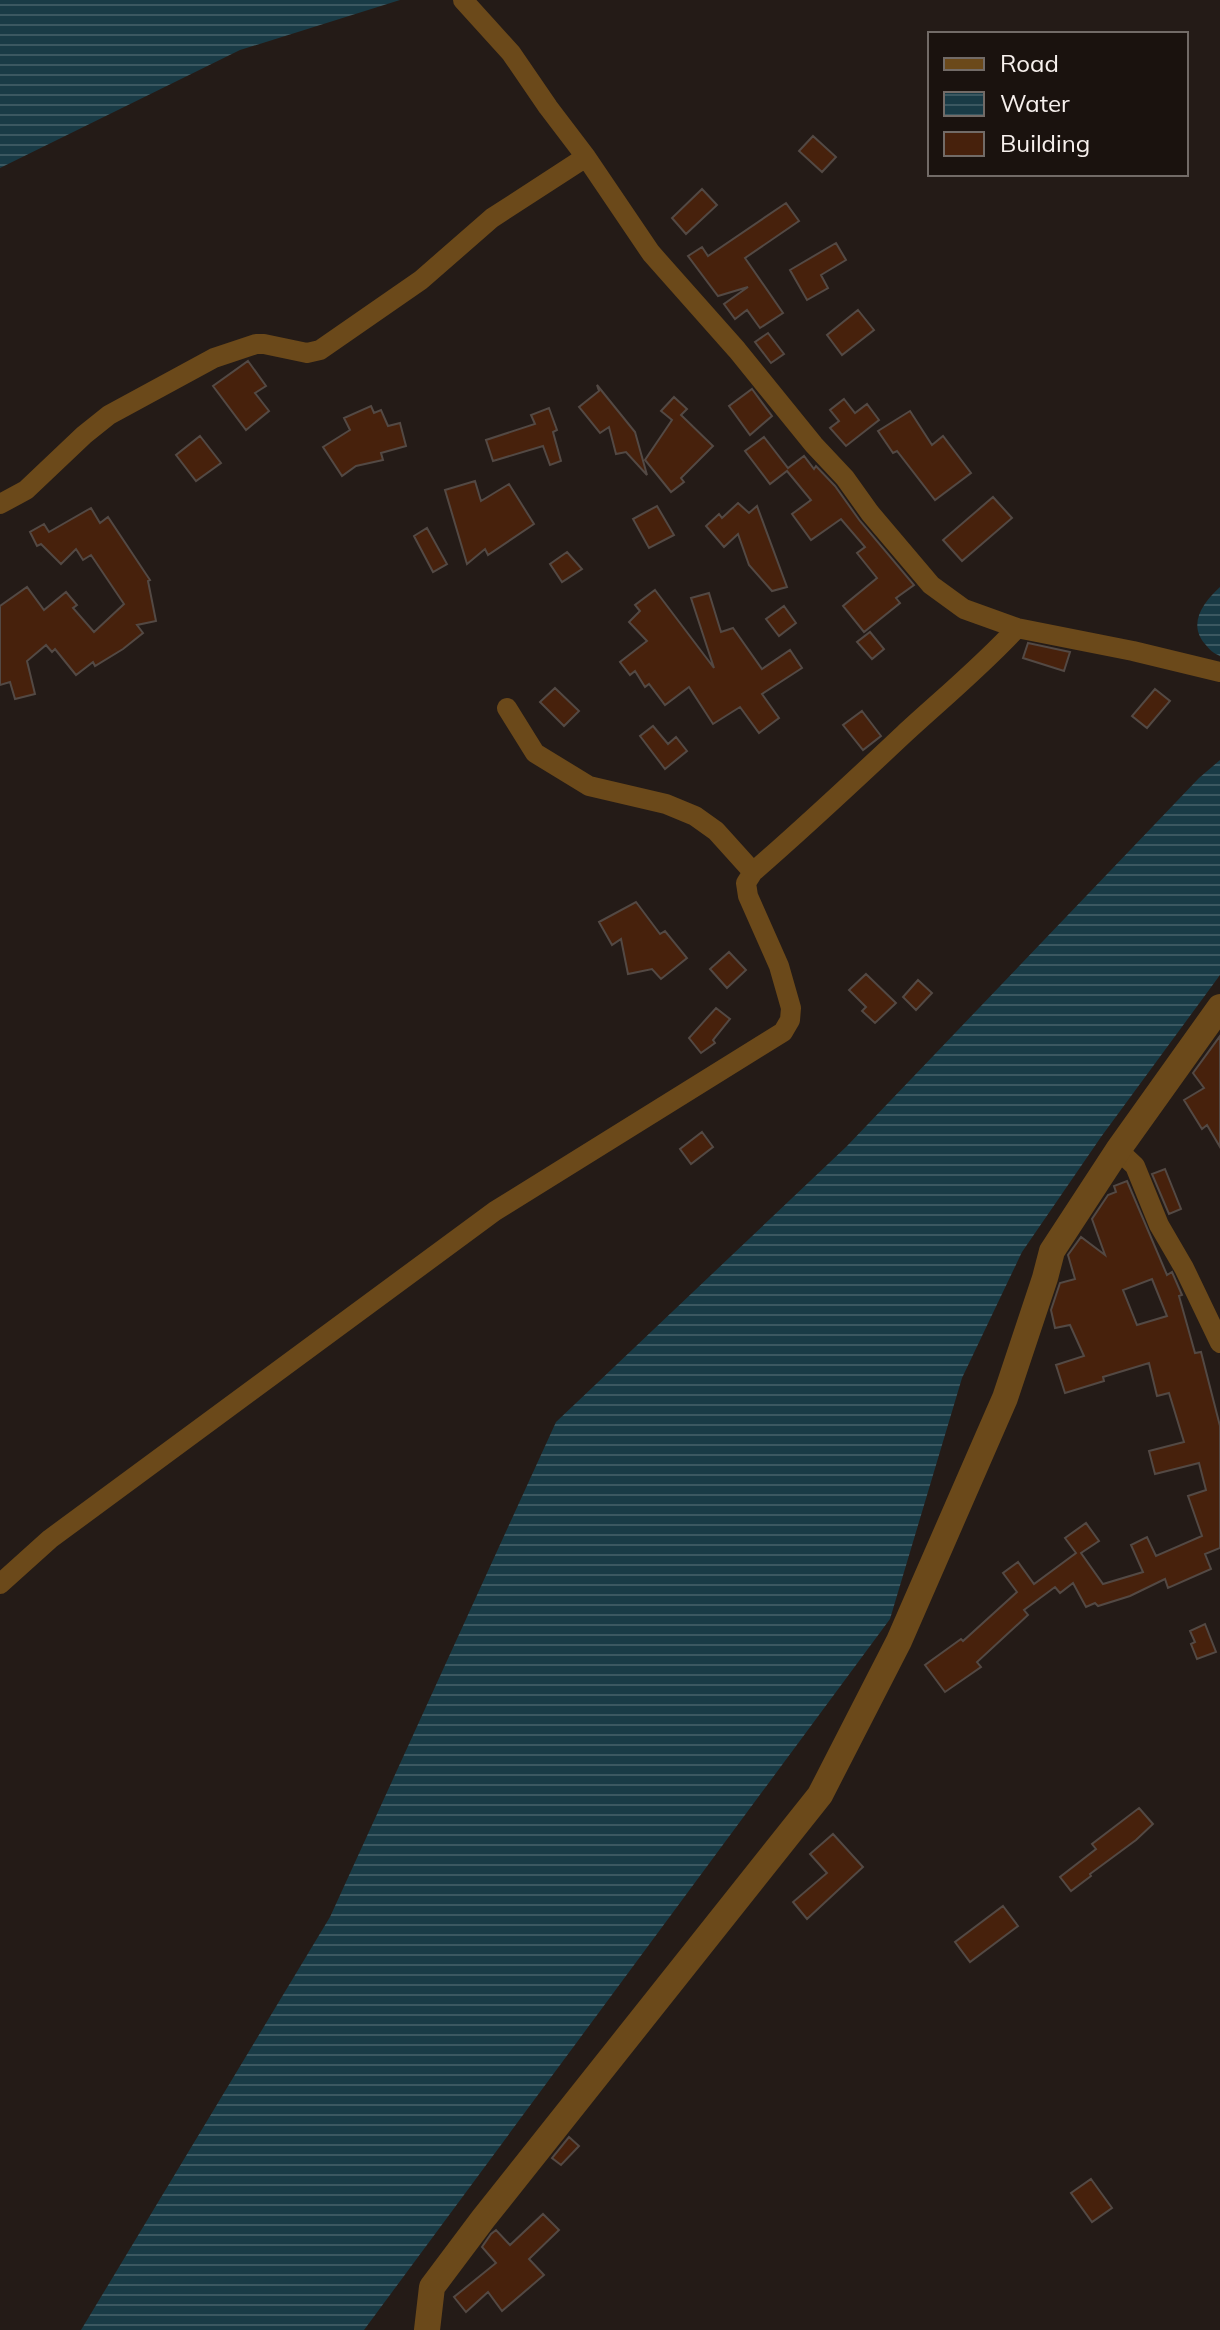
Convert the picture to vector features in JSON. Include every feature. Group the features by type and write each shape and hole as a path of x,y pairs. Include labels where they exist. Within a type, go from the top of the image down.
{"street":[{"path":"463,0 511,53 651,253 845,478 870,513 931,585 964,609 1017,628 1220,672"},
{"path":"0,504 26,490 109,415 214,358 264,344 307,353 320,350 421,280 492,218 586,157"},
{"path":"0,1584 50,1539 495,1211 783,1032 790,1020 791,1008 779,966 748,896 746,883 753,872 990,658 1017,628"},
{"path":"507,708 535,753 589,786 666,804 695,816 716,831 753,872"},
{"path":"427,2330 432,2287 820,1795 899,1641 1005,1398 1052,1251 1118,1150 1220,1007"},
{"path":"1118,1150 1135,1166 1159,1225 1184,1268 1220,1343"}],"water":[{"path":"0,0 400,0 240,50 0,168"},
{"path":"1220,587 1220,656 1205,644 1200,636 1198,621 1203,606"},
{"path":"1220,760 1220,975 1101,1137 1022,1252 962,1378 890,1619 364,2330 81,2330 330,1917 556,1422 847,1146 1199,778"}],"building":[{"path":"813,136 836,157 822,172 799,151"},
{"path":"702,189 717,205 686,234 672,218"},
{"path":"786,203 799,221 745,258 783,313 760,328 747,310 735,319 724,304 748,287 718,296 688,256 702,247 708,256"},
{"path":"836,243 846,260 821,275 828,288 807,300 790,270"},
{"path":"858,310 874,330 842,355 827,335"},
{"path":"768,333 784,354 771,363 755,342"},
{"path":"248,361 266,386 255,393 269,411 246,430 213,386"},
{"path":"597,385 635,432 647,475 626,452 616,454 609,427 600,433 579,407 599,391"},
{"path":"752,389 772,416 750,435 729,406"},
{"path":"674,397 687,409 681,415 713,446 681,478 684,482 671,492 645,460 672,420 661,411"},
{"path":"844,399 855,413 867,404 879,420 846,446 830,428 839,421 830,410"},
{"path":"371,406 374,413 381,410 388,426 400,423 406,446 381,453 383,460 356,466 342,476 323,447 350,430 344,418"},
{"path":"549,408 557,430 553,432 561,461 550,465 543,446 493,461 486,440 535,424 531,415"},
{"path":"910,411 932,445 943,436 971,473 935,500 897,451 893,453 878,431"},
{"path":"200,436 221,463 196,481 176,455"},
{"path":"764,437 788,468 804,456 814,469 816,466 914,585 896,598 900,603 864,632 843,606 877,578 857,553 865,547 841,519 811,540 792,514 811,500 787,471 770,484 745,451"},
{"path":"475,481 481,501 509,484 534,524 488,555 485,549 467,564 445,490"},
{"path":"993,497 1012,518 962,561 943,540"},
{"path":"738,503 749,513 757,506 787,587 772,591 749,565 738,534 724,547 706,526 719,514 722,518"},
{"path":"657,506 674,535 649,548 633,519"},
{"path":"91,508 100,523 108,517 150,580 156,621 137,625 143,633 123,649 95,666 93,662 76,675 55,649 52,652 46,645 27,661 35,694 15,699 10,682 0,685 0,606 27,587 44,610 66,592 77,605 73,608 94,632 124,604 91,555 83,560 76,549 61,564 41,544 37,546 30,532 44,524 49,532"},
{"path":"427,528 447,564 433,572 414,536"},
{"path":"567,552 582,569 562,582 550,564"},
{"path":"655,590 714,668 691,598 709,593 721,632 733,628 762,669 790,650 802,668 762,694 779,718 759,733 740,707 713,724 689,687 665,705 649,684 645,687 635,671 630,675 620,662 647,641 629,622 640,611 635,605"},
{"path":"784,606 796,623 779,636 766,619"},
{"path":"870,632 884,649 872,659 857,642"},
{"path":"1028,643 1070,652 1064,671 1023,658"},
{"path":"555,688 579,711 564,726 540,702"},
{"path":"1155,689 1170,701 1147,728 1132,716"},
{"path":"862,711 881,736 863,750 843,725"},
{"path":"653,726 668,744 676,737 687,751 665,769 640,736"},
{"path":"636,902 660,934 665,931 687,958 661,979 652,969 628,974 621,939 612,945 599,922"},
{"path":"729,952 746,970 727,988 710,969"},
{"path":"866,974 896,1003 875,1023 862,1011 866,1007 849,990"},
{"path":"918,980 932,993 916,1010 903,997"},
{"path":"716,1008 730,1019 713,1040 715,1043 701,1053 689,1038"},
{"path":"1220,1036 1220,1147 1207,1125 1202,1129 1184,1100 1204,1088 1193,1073"},
{"path":"702,1132 713,1147 691,1164 680,1149"},
{"path":"1165,1169 1181,1209 1169,1214 1152,1174"},
{"path":"1127,1181 1167,1275 1172,1272 1182,1295 1179,1296 1195,1353 1201,1352 1220,1426 1220,1548 1205,1554 1211,1569 1168,1588 1165,1579 1130,1596 1098,1606 1095,1603 1086,1607 1073,1583 1060,1593 1055,1587 1024,1610 1028,1615 977,1662 981,1667 945,1692 925,1665 961,1639 963,1641 1017,1592 1003,1573 1018,1562 1034,1584 1076,1553 1065,1538 1086,1523 1099,1541 1081,1553 1103,1584 1143,1572 1131,1545 1147,1537 1156,1556 1202,1536 1188,1496 1206,1490 1199,1463 1155,1474 1149,1451 1184,1442 1169,1393 1157,1396 1149,1363 1065,1393 1056,1365 1084,1356 1070,1325 1055,1328 1051,1310 1060,1283 1075,1279 1068,1255 1081,1237 1105,1255 1092,1219 1108,1195 1116,1192 1114,1186","holes":["1152,1279 1167,1316 1137,1325 1123,1290"]},
{"path":"1205,1624 1216,1652 1197,1659 1190,1631"},
{"path":"1139,1808 1153,1824 1071,1891 1060,1877 1096,1849 1092,1844"},
{"path":"833,1834 863,1867 807,1919 793,1902 827,1873 810,1854"},
{"path":"1003,1906 1018,1926 970,1962 955,1942"},
{"path":"569,2137 579,2146 561,2165 552,2158"},
{"path":"1091,2179 1112,2208 1092,2222 1071,2193"},
{"path":"543,2214 559,2230 529,2259 544,2275 502,2311 488,2292 466,2312 454,2297 496,2263 482,2247 491,2234 496,2230 510,2245"}]}
